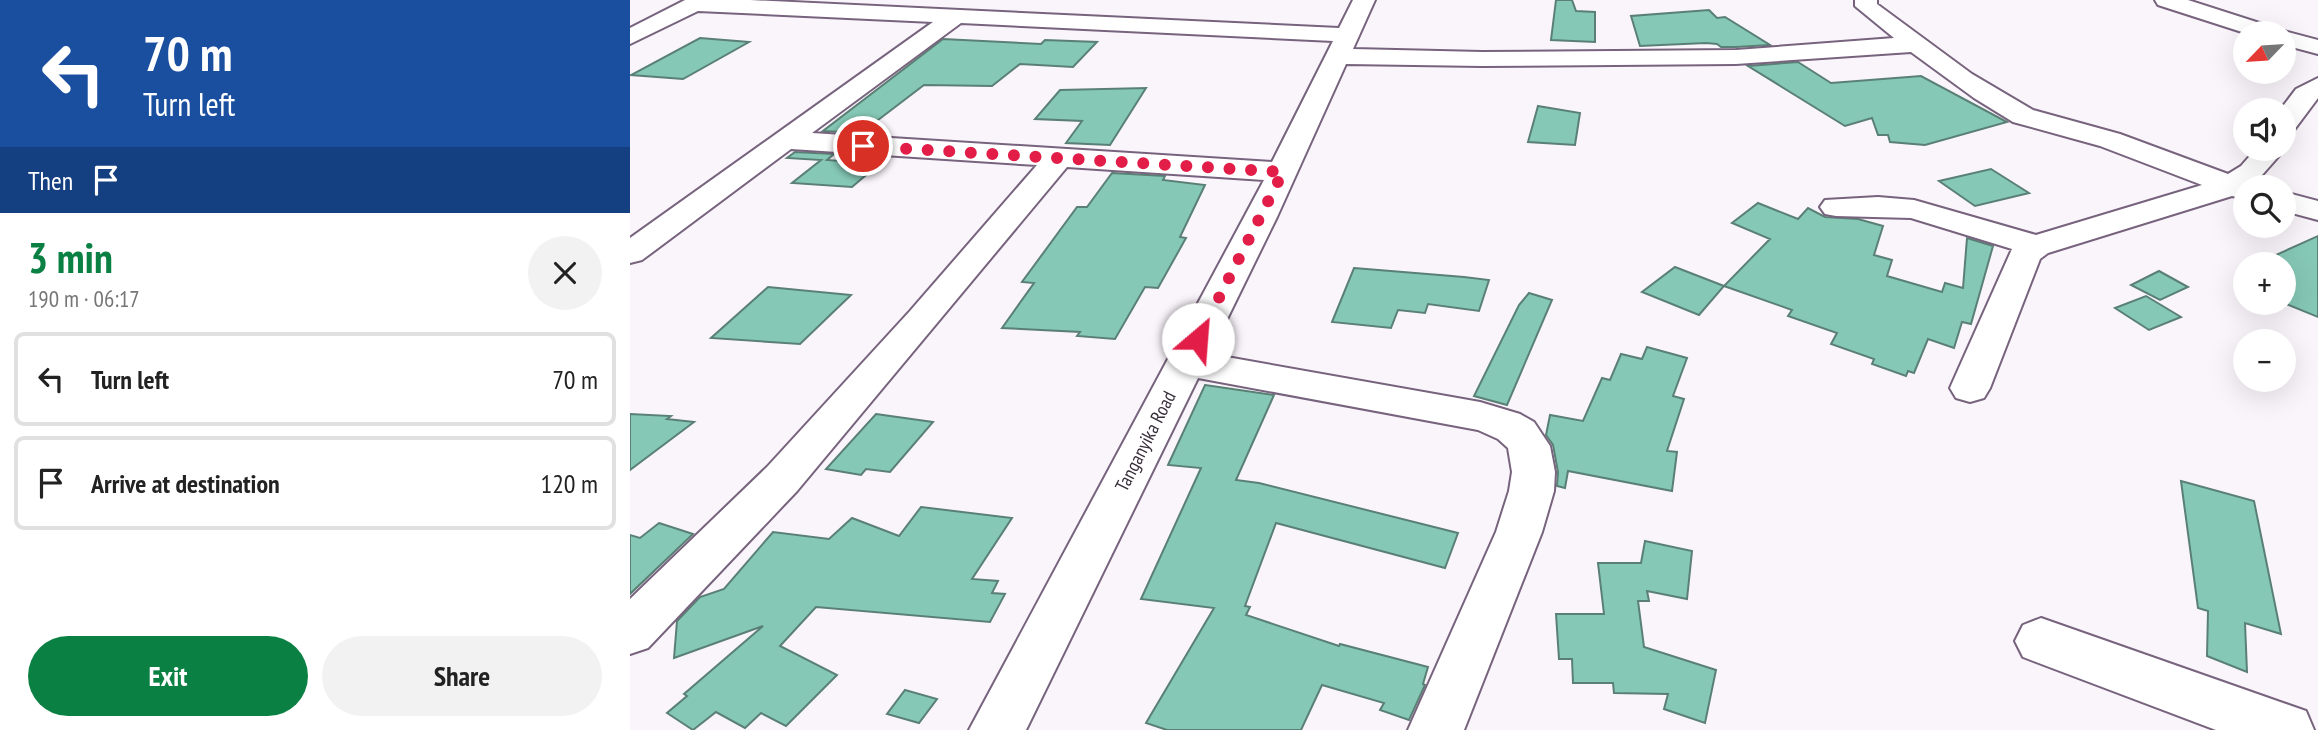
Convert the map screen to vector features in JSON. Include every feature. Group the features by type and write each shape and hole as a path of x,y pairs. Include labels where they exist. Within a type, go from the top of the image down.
{"street":[{"name":"Tanganyika Road","path":"998,730 1283,172 1364,0"},
{"path":"1866,0 1866,5 1917,44 1992,98 2024,116 2057,128 2096,135 2136,148 2233,186"},
{"path":"2166,0 2233,22"},
{"path":"630,37 698,2 955,17 1496,60 1722,58 1917,44"},
{"path":"630,253 782,140 955,17"},
{"path":"2296,41 2318,47"},
{"path":"2296,107 2305,95 2318,86"},
{"path":"782,140 1283,172"},
{"path":"630,632 782,479 1059,158"},
{"path":"2249,175 2261,161"},
{"path":"1970,388 2016,274 2025,255 2036,246 2233,189"},
{"path":"2296,205 2318,211"},
{"path":"1836,207 1914,209 2036,246"},
{"path":"1185,363 1480,416 1515,428 1525,438 1532,454 1534,471 1526,515 1436,730"},
{"path":"2041,641 2286,730"}],"building":[{"path":"1556,0 1572,0 1576,11 1595,12 1595,42 1551,40"},
{"path":"1709,10 1717,18 1725,17 1770,45 1721,47 1706,43 1640,46 1631,16"},
{"path":"700,38 749,42 683,79 631,75"},
{"path":"943,39 1041,44 1045,40 1097,42 1073,67 1020,64 992,86 924,85 861,133 823,131"},
{"path":"1798,62 1831,83 1921,76 2007,122 1925,145 1890,142 1888,135 1878,135 1872,118 1845,126 1748,66"},
{"path":"1146,88 1110,145 1066,143 1082,121 1035,119 1060,90"},
{"path":"1538,106 1580,113 1575,145 1528,142"},
{"path":"795,152 834,154 827,160 879,164 852,187 792,183 821,160 787,158"},
{"path":"1991,169 2029,193 1975,206 1939,181"},
{"path":"1112,173 1165,176 1163,180 1205,185 1180,237 1186,238 1158,288 1145,287 1115,339 1077,336 1080,332 1002,328 1034,283 1022,282 1077,207 1087,207"},
{"path":"1758,203 1798,219 1808,208 1825,217 1858,219 1883,226 1874,255 1892,260 1887,276 1942,292 1945,283 1963,288 1967,238 1993,246 1971,324 1962,322 1954,348 1928,339 1914,373 1908,371 1906,376 1872,364 1874,359 1831,344 1837,333 1788,316 1792,310 1724,286 1770,239 1732,223"},
{"path":"2318,236 2318,317 2296,308 2296,252 2283,252"},
{"path":"1675,267 1724,286 1699,315 1642,292"},
{"path":"1354,268 1489,280 1479,311 1428,304 1425,313 1398,310 1391,328 1332,322"},
{"path":"2159,271 2188,287 2160,300 2131,285"},
{"path":"768,287 851,295 800,344 711,338"},
{"path":"1529,293 1552,300 1507,405 1474,396 1519,305"},
{"path":"2146,296 2181,317 2149,330 2115,308"},
{"path":"1647,347 1687,358 1673,396 1684,399 1667,451 1677,452 1672,491 1568,471 1565,488 1557,486 1558,472 1553,445 1546,435 1550,415 1583,421 1602,378 1610,380 1621,354 1642,359"},
{"path":"1205,385 1274,395 1236,480 1259,483 1458,533 1445,568 1276,523 1245,606 1250,607 1246,615 1339,646 1340,644 1428,667 1423,684 1425,685 1409,720 1380,710 1384,703 1322,685 1301,730 1167,730 1146,723 1214,608 1141,599 1201,468 1168,465"},
{"path":"630,414 671,416 667,419 694,422 630,470"},
{"path":"876,414 933,422 890,472 866,469 861,475 826,469"},
{"path":"2181,481 2254,501 2281,634 2245,623 2247,672 2207,656 2208,611 2198,608"},
{"path":"921,507 1012,518 972,579 998,581 992,593 1005,594 990,622 816,607 780,646 837,675 786,726 761,713 745,728 716,712 693,730 667,713 687,696 684,694 763,626 674,658 677,621 700,597 724,589 773,532 829,539 852,518 899,536"},
{"path":"659,523 693,534 630,594 630,535 640,538"},
{"path":"1645,541 1692,551 1687,599 1647,591 1649,601 1638,601 1644,647 1716,670 1705,723 1664,709 1668,694 1614,693 1613,683 1573,683 1572,659 1559,659 1556,614 1604,614 1598,563 1641,563"},
{"path":"905,690 937,699 919,723 887,714"}],"route":[{"path":"863,146 1283,172 1198,339"}]}
